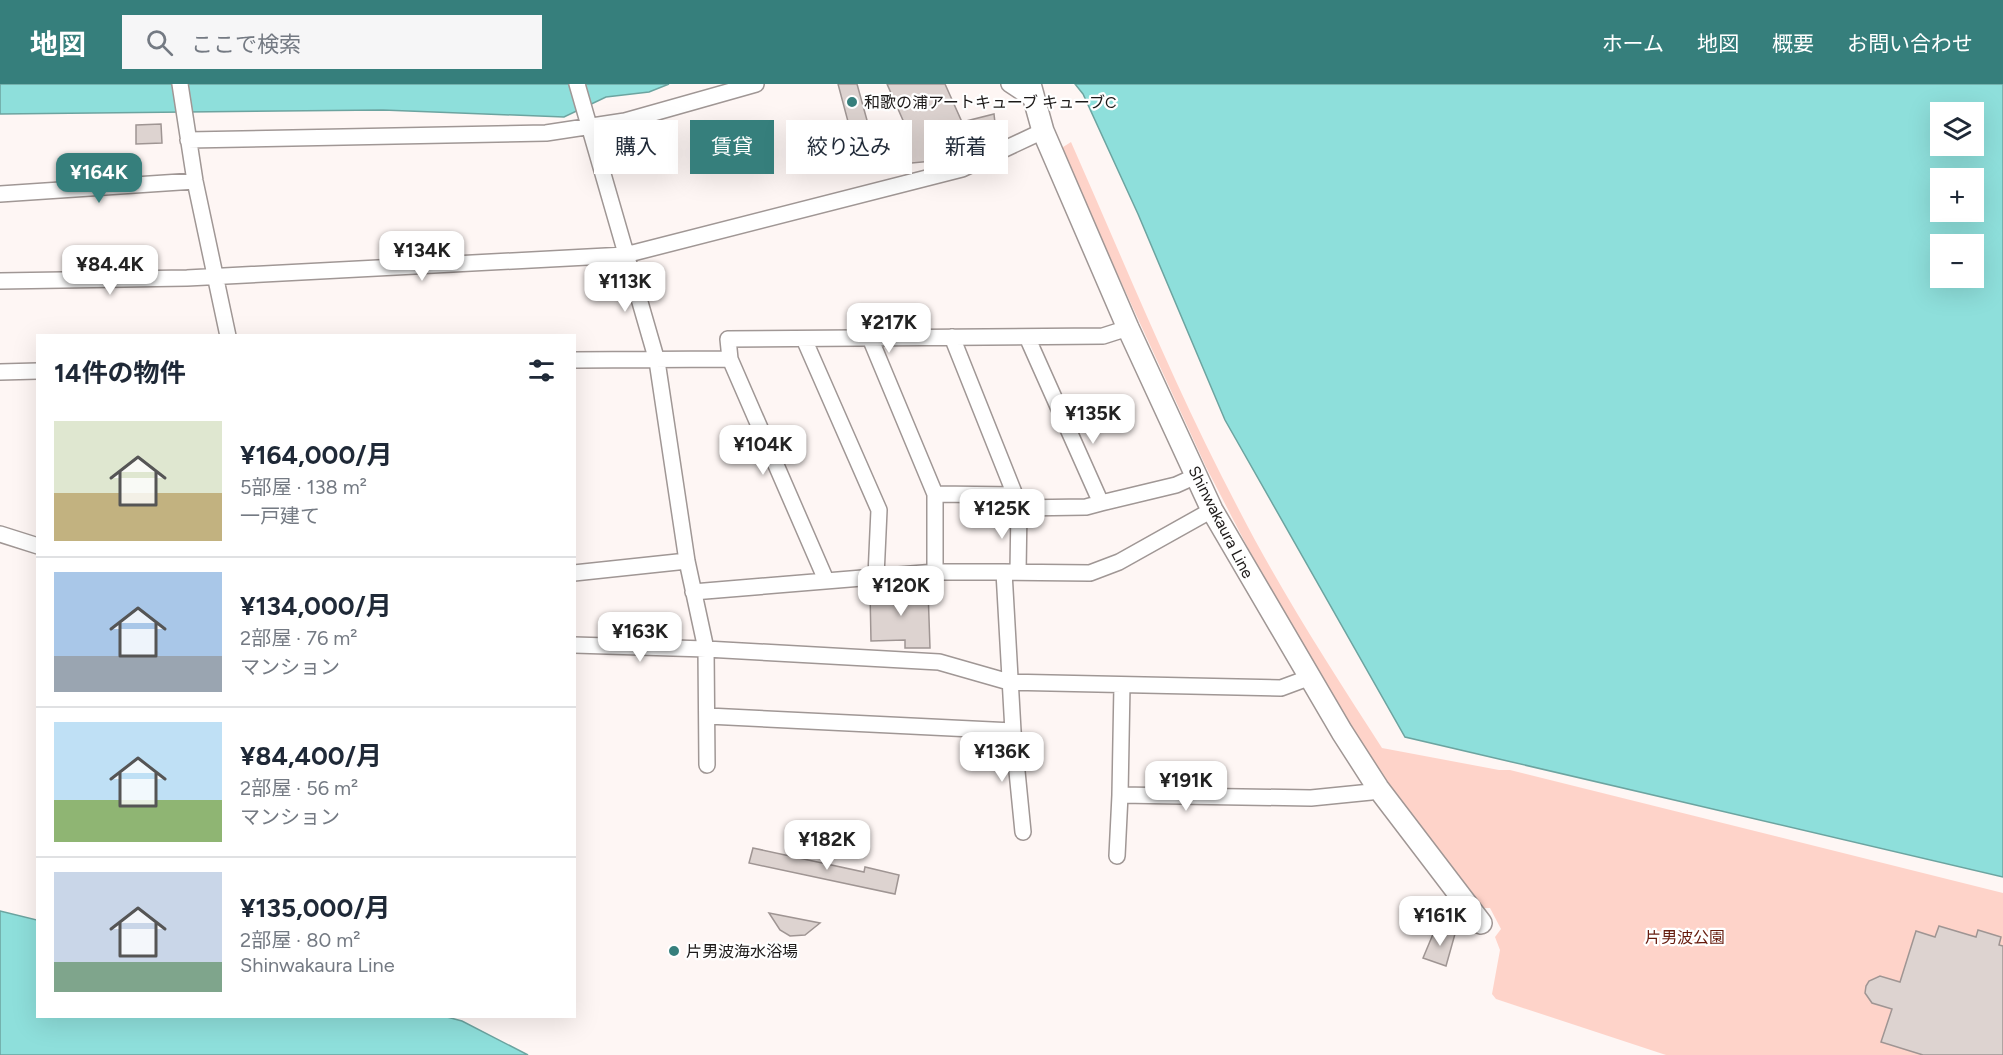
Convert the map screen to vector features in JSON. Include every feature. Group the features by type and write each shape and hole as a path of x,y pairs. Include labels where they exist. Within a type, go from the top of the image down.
{"main road":[{"name":"Shinwakaura Line","path":"1031,92 1043,132 1128,328 1212,510 1308,678 1378,788 1481,923"}],"street":[{"path":"180,84 183,118 195,181 217,275 228,334"},
{"path":"577,84 657,360 687,561 706,649 707,765"},
{"path":"188,140 546,133 589,122 625,121 756,84"},
{"path":"1009,84 1031,92"},
{"path":"0,281 187,279 217,275 625,255 962,169 1043,132"},
{"path":"0,194 195,181"},
{"path":"826,580 730,359 728,339 1102,336 1128,328"},
{"path":"952,337 1017,502 1011,572 1009,682 1023,832"},
{"path":"1027,337 1101,504"},
{"path":"870,338 935,494 935,572"},
{"path":"804,339 879,510 876,576"},
{"path":"576,360 730,359"},
{"path":"0,372 36,371"},
{"path":"935,494 1086,507 1176,485 1196,476"},
{"path":"693,592 935,572 1090,573 1119,562 1212,510"},
{"path":"0,534 36,545"},
{"path":"576,573 687,561"},
{"path":"576,645 706,649 939,662 1009,682 1281,688 1308,678"},
{"path":"1117,856 1122,685"},
{"path":"708,716 1013,731"},
{"path":"1120,795 1311,798 1371,792 1378,788"}],"green space":[{"name":"片男波公園","path":"1071,142 1171,371 1237,506 1288,599 1382,748 1499,770 1510,770 2003,893 2003,1055 1666,1055 1496,999 1492,994 1500,950 1495,937 1501,929 1490,908 1484,908 1369,758 1250,552 1206,467 1060,149"}],"water":[{"path":"0,84 669,84 649,92 606,97 564,117 383,110 0,114"},
{"path":"1075,84 2003,84 2003,877 1405,737 1225,420 1138,214 1083,94"},
{"path":"0,911 36,920 36,1018 451,1018 462,1021 528,1055 0,1055"}],"building":[{"path":"838,84 857,84 867,120 848,120"},
{"path":"887,84 945,84 961,120 924,120 924,162 912,163 912,120 903,120"},
{"path":"994,114 995,120 970,120"},
{"path":"161,124 162,143 136,144 136,125"},
{"path":"904,589 928,589 930,648 905,648 905,640 871,641 870,592 904,592"},
{"path":"753,848 864,872 865,867 899,875 895,894 749,863"},
{"path":"769,913 820,923 805,935 790,936 780,930"},
{"path":"1939,926 1976,937 1978,930 2001,937 1999,945 2003,946 2003,1055 1923,1055 1881,1042 1892,1009 1872,1003 1865,993 1866,986 1869,981 1880,976 1900,982 1916,931 1935,937"},
{"path":"1436,927 1455,934 1446,966 1423,958"}],"place":[{"name":"和歌の浦アートキューブ キューブC","path":"852,102"},
{"name":"片男波海水浴場","path":"674,951"}]}
